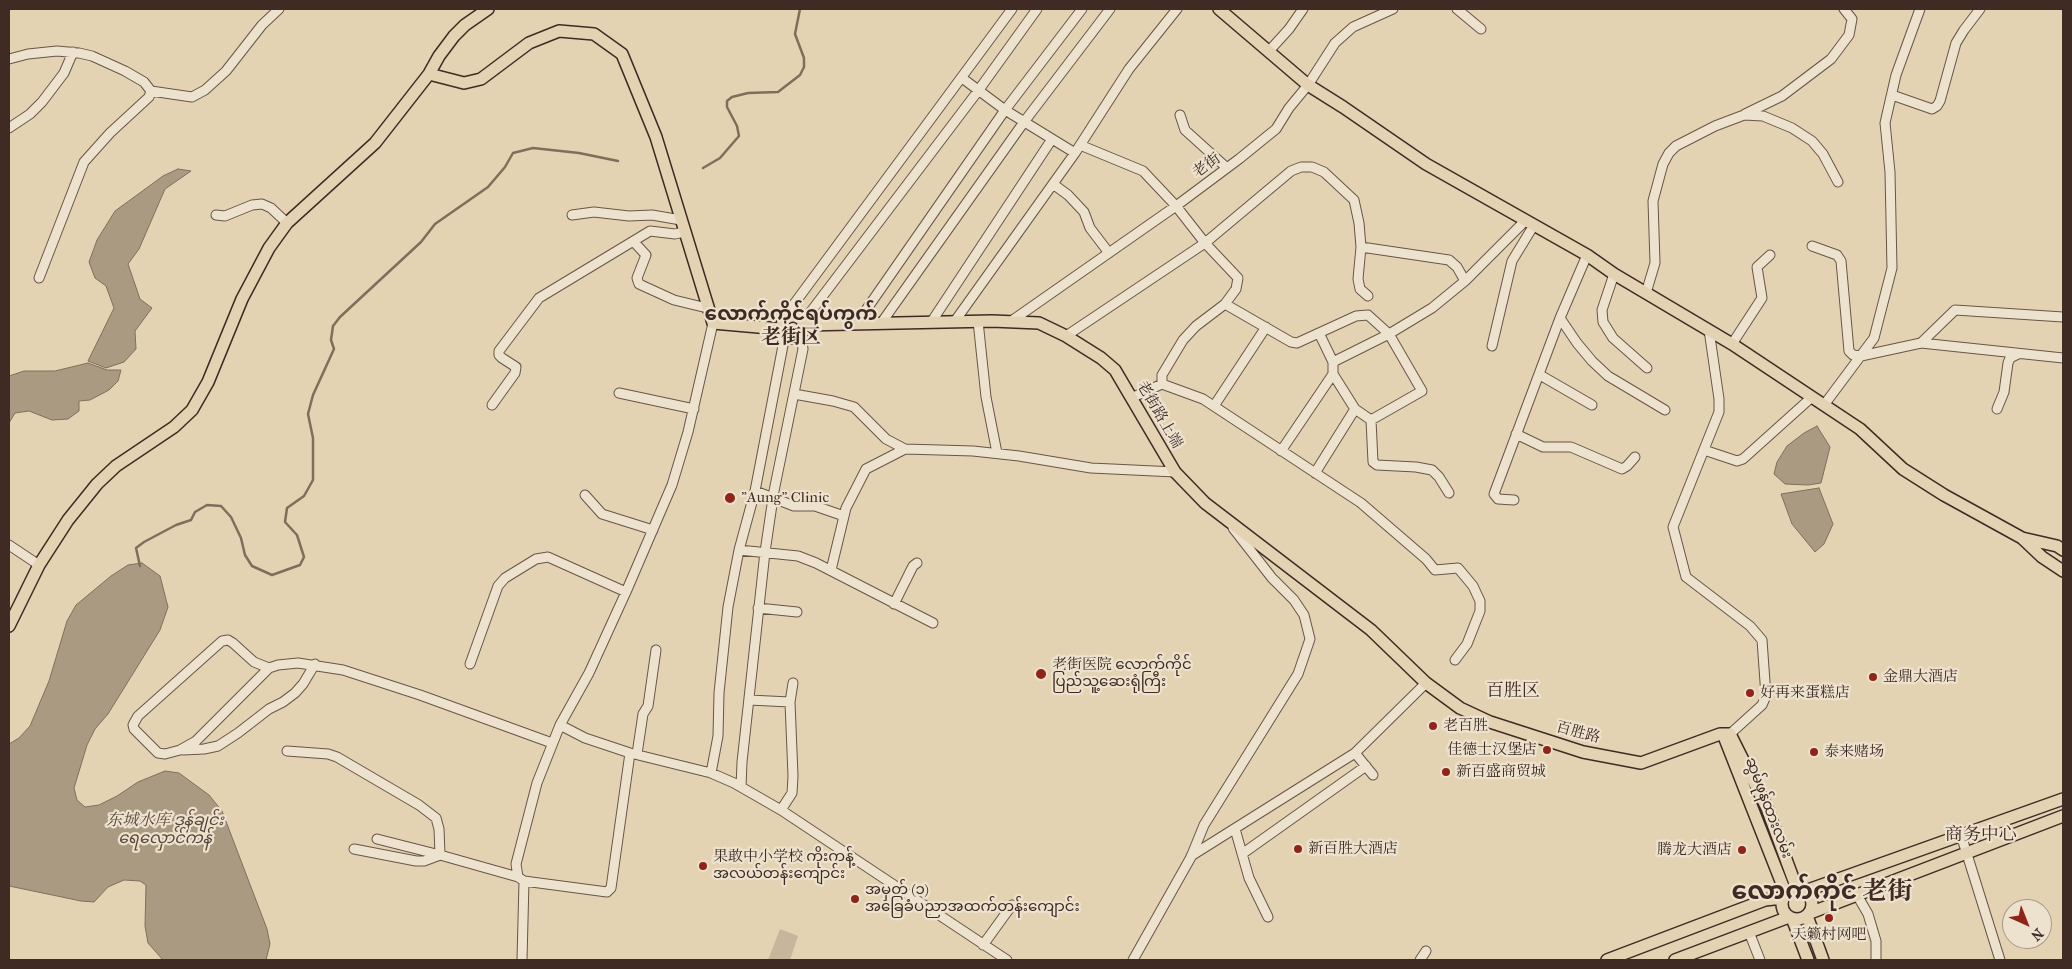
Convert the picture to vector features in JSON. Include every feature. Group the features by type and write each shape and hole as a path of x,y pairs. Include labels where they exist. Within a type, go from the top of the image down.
{"main road":[{"path":"9,626 39,565 68,520 97,484 116,466 174,427 192,410 208,382 242,299 269,248 287,223 375,143 429,74 439,56 454,36 465,25 488,9"},
{"path":"1219,9 1308,85 1426,164 1587,255 1614,274 1732,344 1860,429 1903,469 1944,495 2022,538 2042,557 2063,571"},
{"path":"429,74 464,83 481,79 529,43 559,32 594,34 622,54 656,137 712,323 783,332 791,338 803,327 797,316 789,316 782,321 783,332"},
{"name":"老街路上端","path":"803,327 882,322 1010,322 1039,323 1066,336 1101,358 1115,370 1175,472 1205,502 1371,630 1426,683"},
{"path":"2022,538 2057,546 2063,550"},
{"name":"百胜路","path":"1426,683 1460,708 1490,722 1583,752 1635,763 1641,763 1726,736"},
{"name":"ဆွမ်ဖုန်ထားလမ်း","path":"1726,736 1766,808 1801,890"},
{"name":"ဆွမ်ဖုန်ထားလမ်း","path":"1726,736 1785,896"},
{"path":"1607,960 1765,900 1785,896 2063,799"},
{"path":"1675,960 1791,918 1802,918 1808,914 2063,816"},
{"path":"1801,890 1811,898 1812,903 1808,914 1823,960"},
{"path":"1785,896 1783,908 1791,918 1808,960"}],"street":[{"path":"9,59 28,54 57,51 73,52 92,56 125,71 144,82 151,91 192,97 205,90 226,71 262,25 280,9"},
{"path":"789,316 794,304 1012,9"},
{"path":"742,787 741,768 765,552 773,499 803,349 803,327 1037,9"},
{"path":"857,323 1005,110 1082,9"},
{"path":"882,322 1024,122 1110,9"},
{"path":"955,321 1053,184 1129,69 1177,9"},
{"path":"1270,51 1303,9"},
{"name":"老街","path":"1010,322 1176,206 1276,129 1335,43 1353,26 1393,9"},
{"path":"1457,9 1481,29"},
{"path":"1646,293 1655,262 1654,201 1663,164 1669,153 1676,146 1689,139 1782,96 1831,59 1849,35 1852,19 1844,9"},
{"path":"1824,405 1874,338 1892,268 1890,172 1884,123 1920,9"},
{"path":"1892,95 1932,109 1937,106 1940,102 1956,43 1980,9"},
{"path":"9,128 30,114 42,102 64,73 73,52"},
{"path":"962,78 1005,110 1052,139 1143,171 1238,278 1236,290 1225,304 1196,326 1183,340 1162,375 1162,384"},
{"path":"39,278 84,162 110,133 149,97 151,91"},
{"path":"1180,115 1185,130 1227,168"},
{"path":"1744,115 1764,116 1792,128 1812,141 1823,154 1838,182"},
{"path":"932,322 1052,139"},
{"path":"1066,336 1205,243 1291,171 1301,167 1312,167 1324,172 1354,200 1359,223 1361,247 1358,279 1360,289 1368,296"},
{"path":"1053,184 1084,212 1090,228 1109,253"},
{"path":"216,215 225,216 252,205 262,204 271,208 287,223"},
{"path":"572,215 594,212 629,216 652,215 681,220"},
{"path":"1333,362 1389,334 1432,308 1530,222"},
{"path":"1492,346 1512,262 1530,222"},
{"path":"492,404 515,373 516,367 502,358 499,355 499,351 531,306 539,298 650,231 675,234 684,232"},
{"path":"634,242 646,255 637,278 639,284 674,300 707,308"},
{"path":"1812,246 1837,255 1841,262 1849,351 1853,355 1861,356 1921,343 2063,358"},
{"path":"1361,247 1449,260 1457,267 1465,281"},
{"path":"1514,500 1498,499 1494,494 1560,318 1587,255"},
{"path":"1732,344 1762,298 1756,267 1770,255"},
{"path":"1614,274 1602,310 1603,322 1613,338 1648,368"},
{"path":"1225,304 1291,342 1297,343 1363,314 1368,315 1389,334 1422,391 1371,420"},
{"path":"1921,343 1955,310 2063,317"},
{"path":"1560,318 1592,362 1608,376 1665,410"},
{"path":"978,321 988,409 997,453"},
{"path":"522,960 521,879 516,864 537,782 560,725 589,673 672,485 694,409 712,323"},
{"path":"1214,406 1266,327"},
{"path":"1709,330 1719,399 1719,412 1673,527 1686,577 1750,626 1762,640 1766,696 1762,705 1726,736"},
{"path":"711,773 718,736 718,693 728,608 739,550 755,491 783,332"},
{"path":"1319,333 1333,362 1333,374 1356,409 1371,420"},
{"path":"1997,409 2004,392 2008,363 2010,358 2018,354"},
{"path":"1281,451 1333,374"},
{"path":"1540,374 1592,405"},
{"path":"1131,398 1162,384 1185,391 1214,406 1361,503 1435,570 1458,568 1473,586 1480,601 1480,611 1467,644 1455,660"},
{"path":"619,393 694,409"},
{"path":"794,394 832,400 854,407 886,439 905,449 997,453 1091,468 1175,472"},
{"path":"1704,450 1737,461 1743,459 1812,396"},
{"path":"1315,473 1356,409"},
{"path":"1371,420 1373,462 1377,465 1416,466 1432,470 1449,493"},
{"path":"1516,434 1543,447 1571,446 1622,468 1627,466 1635,456"},
{"path":"831,570 844,516 852,495 866,469 905,449"},
{"path":"755,491 794,506 815,506 844,516"},
{"path":"585,495 602,514 652,530"},
{"path":"1134,960 1191,857 1204,825 1298,674 1310,639 1304,615 1294,600 1272,578 1226,519"},
{"path":"9,545 39,565"},
{"path":"739,550 798,556 831,570 933,623"},
{"path":"470,664 498,586 505,578 536,559 548,557 626,592"},
{"path":"894,604 913,566 917,563"},
{"path":"758,608 797,612"},
{"path":"269,668 254,662 234,643 228,640 222,641 138,716 133,725 134,729 158,753 165,754 180,750 204,749 218,746 238,734 261,714 295,693 316,664"},
{"path":"377,839 521,879 607,892 610,888 633,754 642,714 648,706 656,650"},
{"path":"180,750 196,741 269,668 298,663 316,664 343,670 420,695 552,743"},
{"path":"781,810 792,793 790,702 793,683"},
{"path":"1191,857 1355,753 1426,683"},
{"path":"749,700 790,702"},
{"path":"560,725 585,738 633,754 711,773 742,787 781,810 1007,960"},
{"path":"287,751 328,754 337,757 419,805 436,818 439,828 440,855"},
{"path":"1355,753 1373,774"},
{"path":"1242,854 1366,766"},
{"path":"1235,829 1249,878 1268,917"},
{"path":"1961,835 2000,960"},
{"path":"354,849 416,861 424,861 440,855"},
{"path":"1857,895 1868,914 1876,941 1876,960"},
{"path":"983,945 1012,905"},
{"path":"1749,932 1760,960"},
{"path":"1420,960 1426,951"}],"shaded area":[{"path":"780,929 798,936 790,960 768,960"}],"water":[{"path":"178,169 191,171 165,189 139,249 128,264 140,299 152,308 135,331 136,349 124,362 106,368 88,361 114,308 106,286 95,278 89,262 97,240 115,211 163,176"},
{"path":"88,363 107,370 121,370 118,381 109,390 90,400 79,401 79,411 68,419 52,420 29,411 15,413 9,423 9,376 24,371 55,371"},
{"path":"1817,426 1830,447 1821,483 1808,485 1785,484 1774,474 1777,462 1787,446"},
{"path":"1819,488 1833,524 1824,544 1815,552 1792,524 1781,494"},
{"name":"东城水库 ဒွန်ချင်း ရေလှောင်ကန်","path":"142,563 160,576 168,607 160,630 108,714 95,729 87,745 74,788 77,800 85,807 99,805 138,782 165,771 179,773 209,795 222,811 267,929 270,944 266,960 163,960 148,943 145,926 146,885 140,881 124,880 108,887 94,902 9,886 9,744 19,738 30,726 49,681 67,621 76,605 111,576 128,565"}],"waterway":[{"path":"703,168 720,158 739,136 737,126 727,107 727,101 732,97 748,93 778,92 800,75 804,67 804,58 795,34 800,9"},
{"path":"140,566 136,548 176,525 191,520 195,512 207,505 221,506 231,517 241,538 245,555 252,566 272,575 300,565 304,557 297,535 285,522 287,508 304,496 313,480 313,438 308,414 313,395 334,349 331,340 333,326 340,317 421,242 435,224 488,187 505,167 513,153 533,148 579,153 618,161"}],"place":[{"name":"\"Aung\" Clinic","path":"730,498"},
{"name":"老街医院 လောက်ကိုင် ပြည်သူ့ဆေးရုံကြီး","path":"1041,674"},
{"name":"金鼎大酒店","path":"1873,677"},
{"name":"好再来蛋糕店","path":"1750,693"},
{"name":"老百胜","path":"1433,726"},
{"name":"佳德士汉堡店","path":"1547,750"},
{"name":"泰来赌场","path":"1814,752"},
{"name":"新百盛商贸城","path":"1446,772"},
{"name":"新百胜大酒店","path":"1298,849"},
{"name":"腾龙大酒店","path":"1742,850"},
{"name":"果敢中小学校 ကိုးကန့် အလယ်တန်းကျောင်း","path":"703,866"},
{"name":"အမှတ် (၁) အခြေခံပညာအထက်တန်းကျောင်း","path":"855,899"},
{"name":"天籁村网吧","path":"1829,918"}],"district":[{"name":"လောက်ကိုင်ရပ်ကွက် 老街区","path":"791,326"},
{"name":"百胜区","path":"1513,692"},
{"name":"商务中心","path":"1981,836"},
{"name":"လောက်ကိုင် 老街","path":"1822,893"}]}
